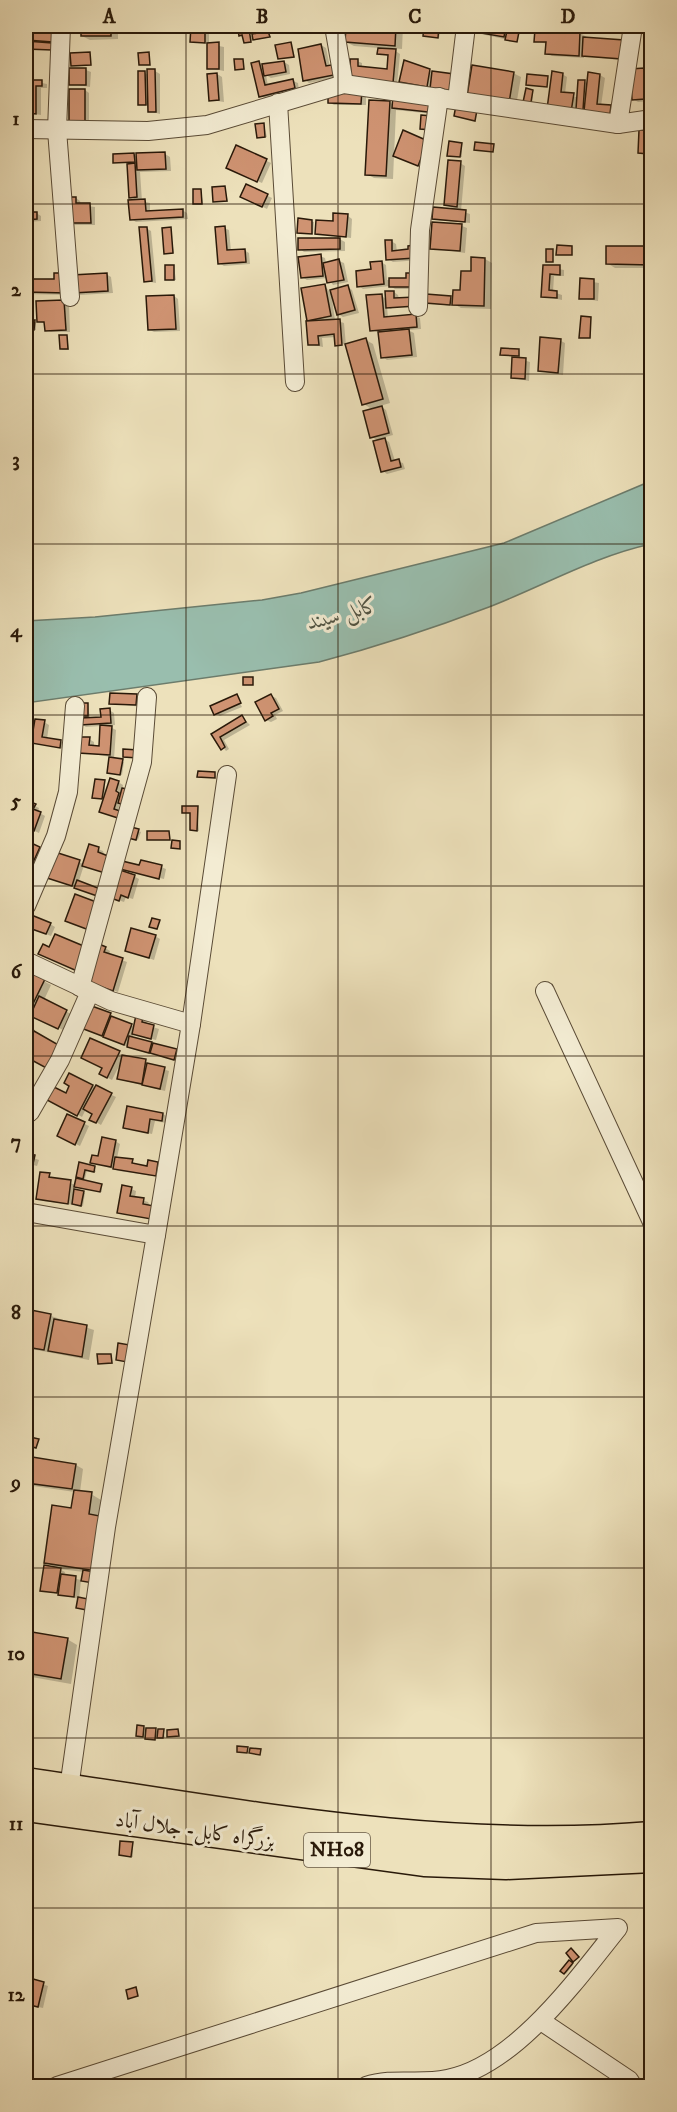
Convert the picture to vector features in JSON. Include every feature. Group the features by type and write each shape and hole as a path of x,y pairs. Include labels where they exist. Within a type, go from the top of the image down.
{"highway":[{"name":"بزرگراه کابل- جلال آباد","path":"26,1782 182,1808 400,1835 489,1840 651,1836"},
{"name":"بزرگراه کابل- جلال آباد","path":"26,1807 424,1862 506,1865 651,1858"}],"street":[{"path":"62,26 57,130 70,297"},
{"path":"334,26 344,84"},
{"path":"458,100 466,26"},
{"path":"618,123 633,26"},
{"path":"26,129 148,131 207,124 344,84 618,123 651,119"},
{"path":"418,307 420,230 439,97"},
{"path":"278,103 295,382"},
{"path":"26,1109 30,1112 60,1060 85,989 142,762 147,697"},
{"path":"26,906 56,836 68,792 75,706"},
{"path":"69,1788 106,1527 191,1024 227,775"},
{"path":"26,962 111,1001 191,1024"},
{"path":"545,991 651,1222"},
{"path":"26,1212 156,1235"},
{"path":"57,2086 536,1933 618,1928 541,2021 486,2064 469,2086"},
{"path":"541,2021 629,2080 633,2086"},
{"path":"366,2086 382,2081 447,2079 486,2064"}],"water":[{"name":"کابل سيند","path":"651,481 651,544 589,564 509,599 447,622 383,644 319,662 26,703 26,621 95,617 262,600 301,593 504,543"}],"building":[{"path":"26,26 54,29 53,42 26,40"},
{"path":"81,26 111,26 111,36 81,36"},
{"path":"191,26 205,26 205,43 190,42"},
{"path":"346,26 396,26 395,46 345,42"},
{"path":"424,26 439,26 438,38 423,36"},
{"path":"443,26 462,26 462,32 442,30"},
{"path":"476,26 506,26 504,37 475,32"},
{"path":"508,26 520,27 517,42 505,40"},
{"path":"527,26 540,26 540,29 527,28"},
{"path":"637,26 651,26 652,31 638,33"},
{"path":"249,29 251,42 244,43 238,30"},
{"path":"535,29 580,32 579,56 545,54 546,42 534,42"},
{"path":"268,31 270,37 253,40 252,34"},
{"path":"583,37 624,40 622,59 582,56"},
{"path":"26,41 52,43 52,50 26,49"},
{"path":"219,42 219,69 207,69 207,43"},
{"path":"291,42 294,57 278,59 275,45"},
{"path":"321,44 326,66 337,64 339,74 303,81 298,49"},
{"path":"378,48 396,49 393,83 351,78 350,59 358,59 358,66 387,69 388,55 377,54"},
{"path":"90,52 91,65 71,66 70,53"},
{"path":"149,52 150,65 139,65 138,53"},
{"path":"234,59 243,59 244,69 235,70"},
{"path":"404,60 430,69 427,87 399,82"},
{"path":"259,61 265,85 293,79 295,88 259,97 251,63"},
{"path":"284,61 286,72 264,76 262,64"},
{"path":"472,65 514,72 509,103 467,96"},
{"path":"69,68 86,68 86,85 69,85"},
{"path":"644,68 645,99 632,100 630,69"},
{"path":"147,69 155,69 156,112 148,112"},
{"path":"138,71 145,71 146,105 138,105"},
{"path":"432,71 454,74 452,92 430,89"},
{"path":"552,71 563,73 561,92 574,93 571,112 547,109"},
{"path":"588,72 600,74 597,104 611,105 610,114 584,111"},
{"path":"217,73 219,100 209,101 207,74"},
{"path":"527,74 548,76 547,87 526,85"},
{"path":"27,80 42,80 42,86 36,86 36,114 27,113"},
{"path":"578,80 585,80 583,110 576,109"},
{"path":"526,88 533,90 530,108 522,107"},
{"path":"69,89 85,89 85,122 69,122"},
{"path":"328,89 362,90 361,104 328,103"},
{"path":"393,94 430,98 428,112 392,108"},
{"path":"369,100 390,101 386,176 365,175"},
{"path":"456,105 477,110 475,121 454,116"},
{"path":"421,115 432,116 431,130 420,129"},
{"path":"264,123 265,137 257,138 255,124"},
{"path":"403,130 428,141 418,166 393,156"},
{"path":"639,130 648,130 648,154 638,153"},
{"path":"449,141 462,143 460,157 447,156"},
{"path":"475,142 494,144 493,152 474,150"},
{"path":"236,145 267,159 257,182 226,168"},
{"path":"165,152 166,169 137,170 136,153"},
{"path":"134,153 135,162 113,163 113,154"},
{"path":"647,154 652,155 652,169 646,169"},
{"path":"448,160 461,161 457,207 444,205"},
{"path":"135,163 137,197 129,198 127,164"},
{"path":"246,184 268,194 262,207 240,197"},
{"path":"225,186 227,201 213,202 212,187"},
{"path":"193,189 201,189 202,204 193,204"},
{"path":"68,197 76,197 76,203 90,203 91,223 69,223"},
{"path":"145,199 146,211 183,209 183,217 130,220 128,200"},
{"path":"433,207 466,210 465,222 432,219"},
{"path":"26,212 37,212 37,219 26,220"},
{"path":"333,213 348,214 346,237 315,234 316,220 333,221"},
{"path":"298,218 312,220 312,234 297,233"},
{"path":"432,222 462,224 460,251 430,249"},
{"path":"225,226 227,250 245,249 246,262 218,264 215,227"},
{"path":"139,227 147,227 152,281 144,282"},
{"path":"171,227 173,253 164,254 162,228"},
{"path":"298,238 340,238 340,249 298,250"},
{"path":"385,240 392,240 392,251 408,249 408,246 414,245 415,258 386,260"},
{"path":"557,245 572,246 572,255 556,255"},
{"path":"606,246 652,246 652,265 606,264"},
{"path":"546,249 553,249 553,262 546,262"},
{"path":"321,254 323,276 301,278 298,257"},
{"path":"471,257 485,258 484,306 452,305 453,290 460,290 461,271 471,271"},
{"path":"339,259 344,280 327,283 323,263"},
{"path":"382,261 384,284 357,287 356,271 371,269 370,262"},
{"path":"165,265 174,265 174,280 165,280"},
{"path":"543,265 560,265 560,275 550,274 549,290 557,291 557,298 541,297"},
{"path":"54,273 66,273 66,293 26,292 26,279 54,279"},
{"path":"107,273 108,291 73,293 72,275"},
{"path":"406,273 416,273 416,287 389,287 389,278 406,278"},
{"path":"580,278 594,279 594,299 579,299"},
{"path":"325,284 331,316 307,321 301,288"},
{"path":"348,285 355,310 337,315 330,290"},
{"path":"385,291 394,291 394,298 415,297 416,306 386,308"},
{"path":"382,294 384,317 416,314 417,327 370,331 366,295"},
{"path":"426,294 451,296 450,305 425,303"},
{"path":"174,295 176,329 148,330 146,296"},
{"path":"64,300 66,330 45,331 44,322 37,322 36,301"},
{"path":"581,316 591,317 590,338 579,338"},
{"path":"340,319 342,345 335,346 334,334 318,336 319,345 308,345 306,321"},
{"path":"26,320 35,320 34,330 26,330"},
{"path":"409,329 412,355 381,358 378,332"},
{"path":"59,335 67,335 68,349 60,349"},
{"path":"540,337 561,339 558,373 538,371"},
{"path":"366,338 383,399 362,405 345,344"},
{"path":"501,348 519,349 519,356 500,355"},
{"path":"512,357 526,358 525,379 511,378"},
{"path":"382,406 389,433 370,438 363,411"},
{"path":"385,438 391,461 399,459 401,467 381,472 373,441"},
{"path":"243,677 253,677 253,685 243,685"},
{"path":"110,693 137,694 136,705 109,704"},
{"path":"237,694 241,703 214,715 210,706"},
{"path":"271,694 279,709 271,713 273,716 265,721 255,702"},
{"path":"79,703 88,703 88,716 80,716"},
{"path":"110,708 111,723 80,725 80,718 101,717 100,709"},
{"path":"242,715 246,722 220,737 225,747 221,750 211,734"},
{"path":"35,719 45,720 42,737 61,740 60,748 31,743"},
{"path":"100,725 112,726 110,755 78,753 79,737 90,737 89,745 99,746"},
{"path":"123,749 138,750 138,758 123,757"},
{"path":"26,752 29,752 27,770 26,770"},
{"path":"109,757 123,759 120,775 107,773"},
{"path":"198,771 215,772 215,778 197,777"},
{"path":"110,778 119,781 116,791 119,793 114,809 123,812 121,819 99,812"},
{"path":"95,779 105,780 102,799 92,798"},
{"path":"122,788 132,790 127,806 118,803"},
{"path":"26,800 36,804 33,809 41,812 34,831 26,828"},
{"path":"182,806 198,806 197,831 190,830 190,813 182,813"},
{"path":"131,827 139,829 136,840 128,838"},
{"path":"147,831 169,831 170,840 147,840"},
{"path":"172,840 180,841 180,849 171,848"},
{"path":"29,842 40,847 31,867 26,864 26,850"},
{"path":"89,844 99,847 98,852 108,856 105,873 82,866"},
{"path":"55,852 80,860 72,886 47,878"},
{"path":"141,860 162,865 159,879 120,869 122,861 139,865"},
{"path":"120,870 135,875 128,898 121,895 119,901 111,898"},
{"path":"77,880 103,890 100,897 74,888"},
{"path":"75,894 99,903 89,930 65,921"},
{"path":"29,914 51,923 46,934 26,927"},
{"path":"152,918 160,920 157,929 149,927"},
{"path":"131,928 156,935 149,958 125,951"},
{"path":"55,934 86,947 77,971 38,954 43,944 49,947"},
{"path":"99,944 106,947 104,952 123,958 113,991 87,982"},
{"path":"26,970 45,979 29,1012 26,1010 26,992 29,985 26,983"},
{"path":"39,996 67,1010 58,1029 30,1016"},
{"path":"89,1005 111,1013 102,1036 81,1028"},
{"path":"136,1015 143,1017 142,1022 154,1025 151,1039 132,1034"},
{"path":"111,1016 132,1024 124,1045 103,1037"},
{"path":"26,1022 32,1026 26,1036"},
{"path":"34,1031 62,1047 50,1070 26,1057 26,1046"},
{"path":"129,1036 152,1042 149,1053 127,1047"},
{"path":"90,1038 120,1051 107,1078 99,1074 102,1068 81,1058"},
{"path":"153,1043 177,1049 174,1060 150,1053"},
{"path":"122,1055 146,1059 142,1084 117,1079"},
{"path":"147,1063 165,1067 160,1089 142,1085"},
{"path":"69,1073 93,1085 77,1116 47,1100 54,1087 66,1093 69,1086 64,1083"},
{"path":"96,1085 112,1093 96,1123 89,1120 92,1114 83,1109"},
{"path":"127,1106 163,1113 162,1121 150,1119 148,1133 123,1128"},
{"path":"67,1114 85,1122 75,1145 57,1136"},
{"path":"102,1137 116,1140 111,1167 90,1163 92,1155 98,1156"},
{"path":"26,1153 35,1155 33,1164 26,1163"},
{"path":"115,1157 133,1159 132,1163 147,1166 148,1160 158,1162 156,1176 113,1169"},
{"path":"79,1162 95,1166 94,1172 85,1170 83,1179 76,1177"},
{"path":"26,1167 32,1168 29,1183 26,1183"},
{"path":"40,1172 50,1173 49,1177 71,1180 68,1204 36,1199"},
{"path":"76,1178 102,1184 100,1192 74,1187"},
{"path":"122,1185 132,1187 130,1196 144,1198 143,1204 154,1206 151,1219 117,1213"},
{"path":"74,1189 84,1191 81,1206 72,1204"},
{"path":"26,1309 51,1314 44,1350 26,1347"},
{"path":"54,1319 87,1325 82,1357 48,1351"},
{"path":"118,1343 130,1345 127,1362 116,1360"},
{"path":"97,1354 111,1354 112,1363 98,1364"},
{"path":"26,1436 39,1439 36,1448 26,1445"},
{"path":"26,1456 76,1464 72,1489 26,1483"},
{"path":"74,1490 92,1492 89,1514 105,1517 97,1571 44,1563 52,1505 71,1508"},
{"path":"44,1565 61,1568 57,1593 40,1591"},
{"path":"83,1570 95,1572 93,1583 81,1581"},
{"path":"61,1574 76,1576 74,1597 58,1595"},
{"path":"78,1597 93,1600 92,1611 76,1608"},
{"path":"26,1631 68,1638 61,1679 26,1673"},
{"path":"137,1725 144,1726 143,1737 136,1736"},
{"path":"146,1728 156,1728 155,1740 145,1739"},
{"path":"158,1729 164,1729 163,1738 157,1738"},
{"path":"178,1729 179,1736 167,1737 167,1730"},
{"path":"237,1746 248,1747 247,1753 237,1752"},
{"path":"250,1748 261,1749 260,1755 249,1753"},
{"path":"120,1841 133,1842 131,1857 119,1855"},
{"path":"571,1948 579,1957 573,1962 566,1953"},
{"path":"569,1960 573,1963 564,1974 560,1971"},
{"path":"26,1977 44,1982 38,2007 26,2004"},
{"path":"136,1987 138,1996 128,1999 126,1990"}]}
